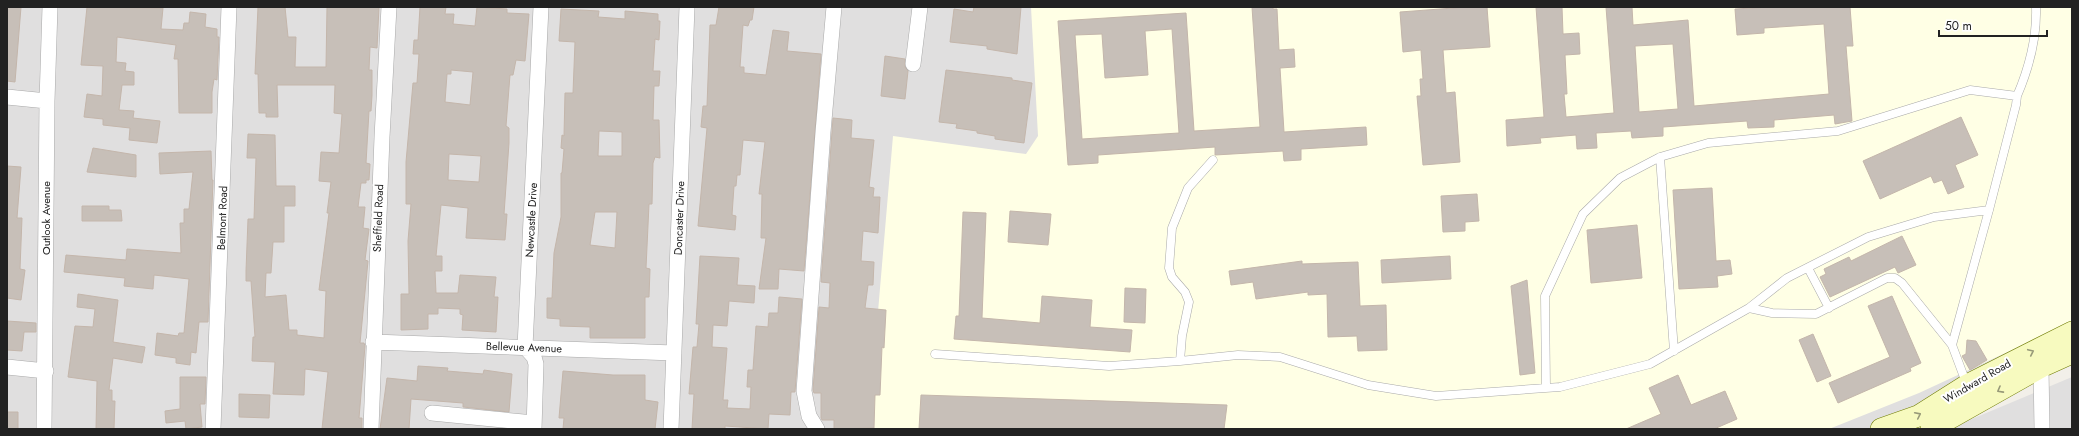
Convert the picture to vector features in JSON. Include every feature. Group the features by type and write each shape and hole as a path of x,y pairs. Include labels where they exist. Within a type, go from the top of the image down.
{"main road":[{"name":"Windward Road","path":"1881,429 1918,416 1967,385 2072,332"},
{"name":"Windward Road","path":"1931,429 2041,367 2072,353"}],"street":[{"name":"Outlook Avenue","path":"44,429 46,371 46,101 50,7"},
{"name":"Belmont Road","path":"213,429 229,7"},
{"name":"Sheffield Road","path":"371,429 373,342 389,7"},
{"name":"Newcastle Drive","path":"525,348 541,7"},
{"name":"Doncaster Drive","path":"671,429 688,7"},
{"path":"817,429 809,416 804,391 822,132 834,7"},
{"path":"913,64 920,7"},
{"path":"7,97 46,101"},
{"name":"Bellevue Avenue","path":"373,342 674,353"},
{"path":"432,413 534,426 536,364 534,357 525,348"},
{"path":"2041,367 2042,429"},
{"path":"7,368 46,371"}],"lane":[{"path":"1952,345 1989,210 2017,96 2028,69 2037,21 2036,7"},
{"path":"1546,388 1545,296 1582,214 1620,178 1660,157 1708,143 1838,131 1970,90 2017,96"},
{"path":"1660,157 1674,351"},
{"path":"1180,361 1182,336 1189,302 1185,292 1172,276 1169,268 1172,228 1188,188 1213,160"},
{"path":"935,354 1109,366 1180,361 1238,354 1280,357 1368,385 1436,396 1560,387 1650,364 1748,308 1787,278 1868,237 1934,217 1989,210"},
{"path":"1808,268 1829,308"},
{"path":"1748,308 1772,313 1794,315 1816,314 1887,278 1895,278 1902,283 1952,345 1967,385"}],"shaded area":[{"path":"7,7 2072,7 2072,353 1931,429 7,429"},
{"path":"1031,7 2072,7 2072,322 1919,393 1829,429 868,429 893,136 1026,154 1038,136"},
{"path":"2072,377 2072,429 1948,429"}],"building":[{"path":"7,7 21,7 15,82 7,81"},
{"path":"87,7 163,8 161,29 183,30 184,23 189,23 190,12 206,14 205,27 217,29 217,37 219,37 217,80 214,79 212,92 212,113 179,113 178,59 174,59 176,45 117,37 116,62 126,63 125,71 134,72 134,85 122,85 119,110 134,111 133,118 160,121 157,143 129,140 130,128 103,125 103,119 84,117 87,94 102,96 103,66 81,65"},
{"path":"258,7 285,7 288,37 296,37 295,67 326,67 327,7 379,7 377,48 370,47 369,70 372,70 372,95 371,111 369,111 366,163 370,164 369,180 366,180 366,183 361,183 358,207 365,207 363,228 369,229 365,260 368,261 360,343 364,343 365,346 359,418 362,418 362,429 322,429 328,372 305,369 304,395 273,394 275,362 252,361 253,337 255,337 251,281 246,281 246,271 248,219 254,219 256,158 247,158 248,134 275,135 276,186 295,186 295,206 284,206 284,242 273,242 271,273 266,273 265,297 286,295 289,330 297,330 297,335 324,338 326,291 319,290 329,213 327,213 331,182 319,181 321,152 339,153 342,114 334,113 335,85 277,85 278,117 266,117 266,113 259,113 258,74 255,74"},
{"path":"420,7 446,7 445,14 454,14 453,24 475,26 477,7 507,9 507,13 529,14 525,61 516,60 513,75 510,75 506,126 509,128 509,143 504,214 507,214 505,240 466,238 468,208 441,205 436,256 442,256 442,271 435,271 436,293 458,293 460,275 496,277 494,297 498,297 496,332 462,330 463,315 460,314 460,309 438,308 438,314 428,314 428,329 401,330 401,294 409,294 408,241 411,204 406,204 406,162 413,83 417,83 419,54 413,54 414,40 418,40","holes":["451,70 473,72 470,105 445,102 447,74 451,74","449,154 481,156 479,182 448,180"]},
{"path":"719,7 754,7 752,20 750,20 748,26 743,25 740,67 744,67 744,73 766,75 773,30 789,32 787,51 821,54 804,271 779,269 778,289 759,289 766,238 761,238 762,194 759,194 765,142 743,140 740,175 737,175 736,186 734,186 732,215 736,216 735,230 698,226 707,128 701,127 703,106 707,106 710,25 716,25"},
{"path":"974,7 1021,7 1017,54 987,49 987,46 950,42 954,9 973,12"},
{"path":"1252,7 1273,7 1273,9 1277,9 1279,50 1294,49 1295,67 1280,68 1284,132 1366,127 1367,145 1301,149 1301,160 1284,161 1283,151 1215,155 1215,147 1098,155 1098,163 1068,165 1058,21 1186,13 1194,131 1260,127","holes":["1172,29 1179,133 1082,139 1075,35 1102,34 1105,78 1148,75 1145,31"]},
{"path":"1487,7 1490,47 1443,50 1446,93 1455,92 1460,162 1423,165 1417,96 1421,96 1420,79 1423,79 1421,50 1403,52 1400,12"},
{"path":"1536,7 1562,7 1563,34 1579,33 1580,54 1565,55 1567,94 1564,94 1566,117 1614,113 1606,7 1632,7 1633,25 1688,20 1694,106 1829,94 1824,24 1764,28 1764,33 1737,35 1735,9 1770,7 1850,7 1853,46 1846,46 1852,121 1835,124 1834,115 1774,120 1774,127 1748,128 1747,121 1663,127 1663,136 1632,138 1631,131 1596,133 1597,148 1577,149 1576,135 1540,138 1541,143 1507,146 1506,120 1544,117","holes":["1673,44 1678,109 1639,112 1635,46"]},
{"path":"561,9 599,11 598,17 625,19 625,11 658,14 658,21 660,21 659,40 655,39 653,71 660,71 659,86 654,86 653,120 659,120 660,158 655,157 653,163 652,204 649,204 646,268 650,269 649,297 645,297 645,338 590,338 590,327 560,326 560,319 547,318 547,298 552,298 554,253 561,217 561,173 564,149 561,148 562,135 564,136 565,93 573,93 575,42 559,41","holes":["599,131 622,132 622,156 598,156","595,212 617,212 615,248 590,245"]},
{"path":"885,56 905,59 905,67 908,71 905,99 881,96"},
{"path":"946,70 1012,78 1012,80 1032,83 1024,143 995,139 995,136 977,133 977,131 956,128 957,124 939,122"},
{"path":"1961,117 1978,155 1955,165 1964,187 1948,194 1942,180 1934,183 1931,176 1880,199 1863,161"},
{"path":"833,118 852,120 851,138 874,140 869,187 874,188 873,197 880,197 878,233 863,231 861,261 874,262 873,285 868,285 865,308 886,310 884,348 882,347 880,395 875,395 874,428 834,429 834,420 822,420 821,393 814,393 813,390 819,307 829,308 830,283 821,282"},
{"path":"93,148 136,155 136,177 87,172"},
{"path":"211,151 213,180 208,322 199,322 196,353 191,352 190,365 176,363 176,358 155,355 157,333 178,336 179,333 184,333 189,279 154,275 153,289 124,286 125,278 64,272 66,255 126,260 127,249 181,253 180,223 184,223 184,209 189,209 193,172 160,174 159,153"},
{"path":"7,166 21,167 17,218 22,218 20,269 25,270 21,300 7,298"},
{"path":"1712,188 1716,261 1730,260 1732,274 1717,276 1718,287 1679,289 1673,190"},
{"path":"1477,194 1479,221 1465,222 1465,231 1443,232 1441,196"},
{"path":"82,206 109,206 109,210 121,210 122,221 82,221"},
{"path":"1010,211 1051,214 1048,245 1008,242"},
{"path":"963,212 986,213 982,318 1040,323 1042,296 1092,300 1090,327 1132,330 1130,352 954,339 956,316 959,316"},
{"path":"1637,225 1642,278 1591,283 1587,230"},
{"path":"1902,236 1916,265 1898,273 1895,267 1830,297 1820,277 1826,274 1824,269 1849,257 1851,261"},
{"path":"700,256 739,258 737,285 755,286 754,303 729,301 727,326 713,325 712,347 727,348 723,400 728,400 727,408 750,409 751,387 747,387 748,370 753,370 756,326 768,327 769,313 778,313 779,297 802,299 795,392 791,392 790,415 769,414 768,429 725,426 725,429 692,429 694,394 689,394 693,347 697,347 699,324 696,324"},
{"path":"1450,256 1451,279 1382,283 1381,260"},
{"path":"1302,261 1302,264 1358,262 1360,306 1386,305 1387,350 1358,351 1357,336 1328,337 1327,294 1308,295 1308,292 1256,299 1253,282 1231,285 1229,271"},
{"path":"1527,280 1535,373 1520,375 1511,286"},
{"path":"1125,288 1146,289 1145,323 1124,322"},
{"path":"78,294 118,300 113,342 145,347 142,363 113,358 109,390 112,390 112,401 115,401 114,429 96,429 97,381 68,377 75,326 93,327 95,309 77,307"},
{"path":"1892,296 1921,363 1910,368 1911,371 1838,403 1829,383 1890,357 1868,306"},
{"path":"7,321 36,323 36,332 24,332 22,351 7,350"},
{"path":"1813,334 1831,376 1817,382 1799,340"},
{"path":"1967,340 1976,341 1987,360 1970,370 1962,356 1966,354"},
{"path":"418,366 448,368 447,371 483,374 484,370 512,374 509,412 463,407 463,403 411,399 409,429 380,429 387,378 417,381"},
{"path":"563,371 613,375 645,375 645,400 658,402 655,429 563,429 564,418 559,418"},
{"path":"1678,375 1691,405 1725,391 1737,419 1714,429 1626,429 1661,414 1649,388"},
{"path":"180,377 206,377 205,404 200,404 202,427 186,429 185,421 166,423 165,411 180,409"},
{"path":"239,394 270,395 269,418 239,417"},
{"path":"921,395 1227,405 1224,429 919,429"},
{"path":"7,412 18,412 18,429 7,429"}]}
